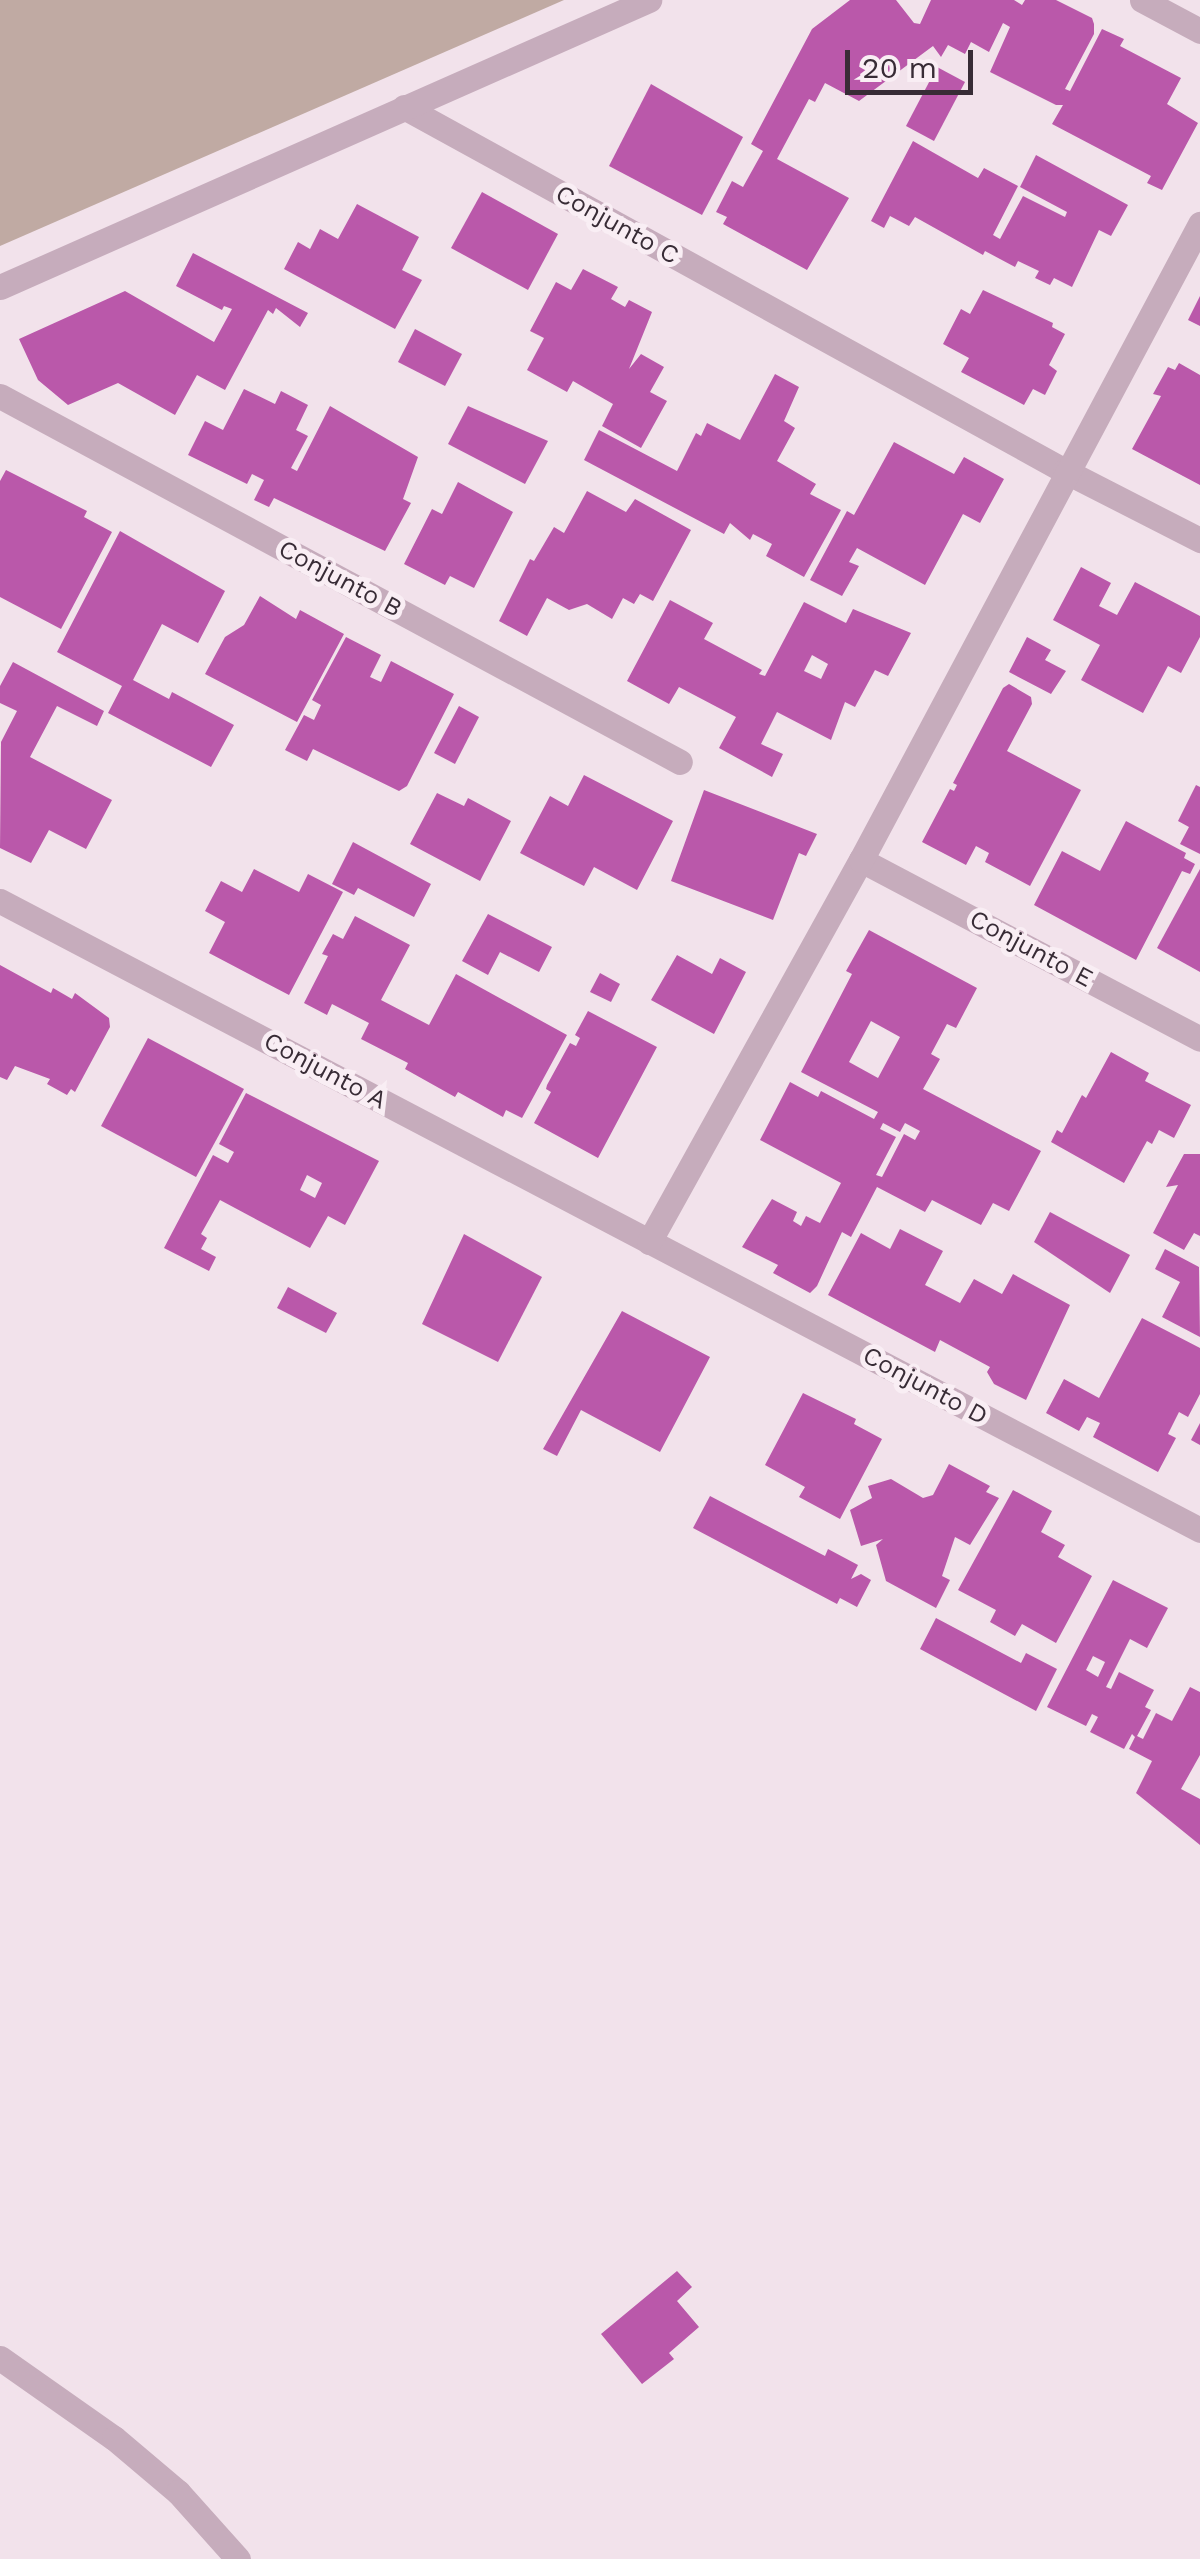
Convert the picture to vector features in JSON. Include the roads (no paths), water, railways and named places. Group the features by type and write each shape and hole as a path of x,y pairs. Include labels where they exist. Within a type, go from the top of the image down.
{"street":[{"path":"0,288 649,0"},
{"path":"1142,0 1200,32"},
{"name":"Conjunto C","path":"404,107 1065,472 1200,540"},
{"path":"649,1242 862,860 1200,224"},
{"name":"Conjunto B","path":"0,396 680,762"},
{"name":"Conjunto E","path":"862,860 1200,1039"},
{"name":"Conjunto A","path":"0,901 649,1242"},
{"name":"Conjunto D","path":"649,1242 1200,1530"},
{"path":"0,2358 114,2438 178,2492 238,2559"}]}
